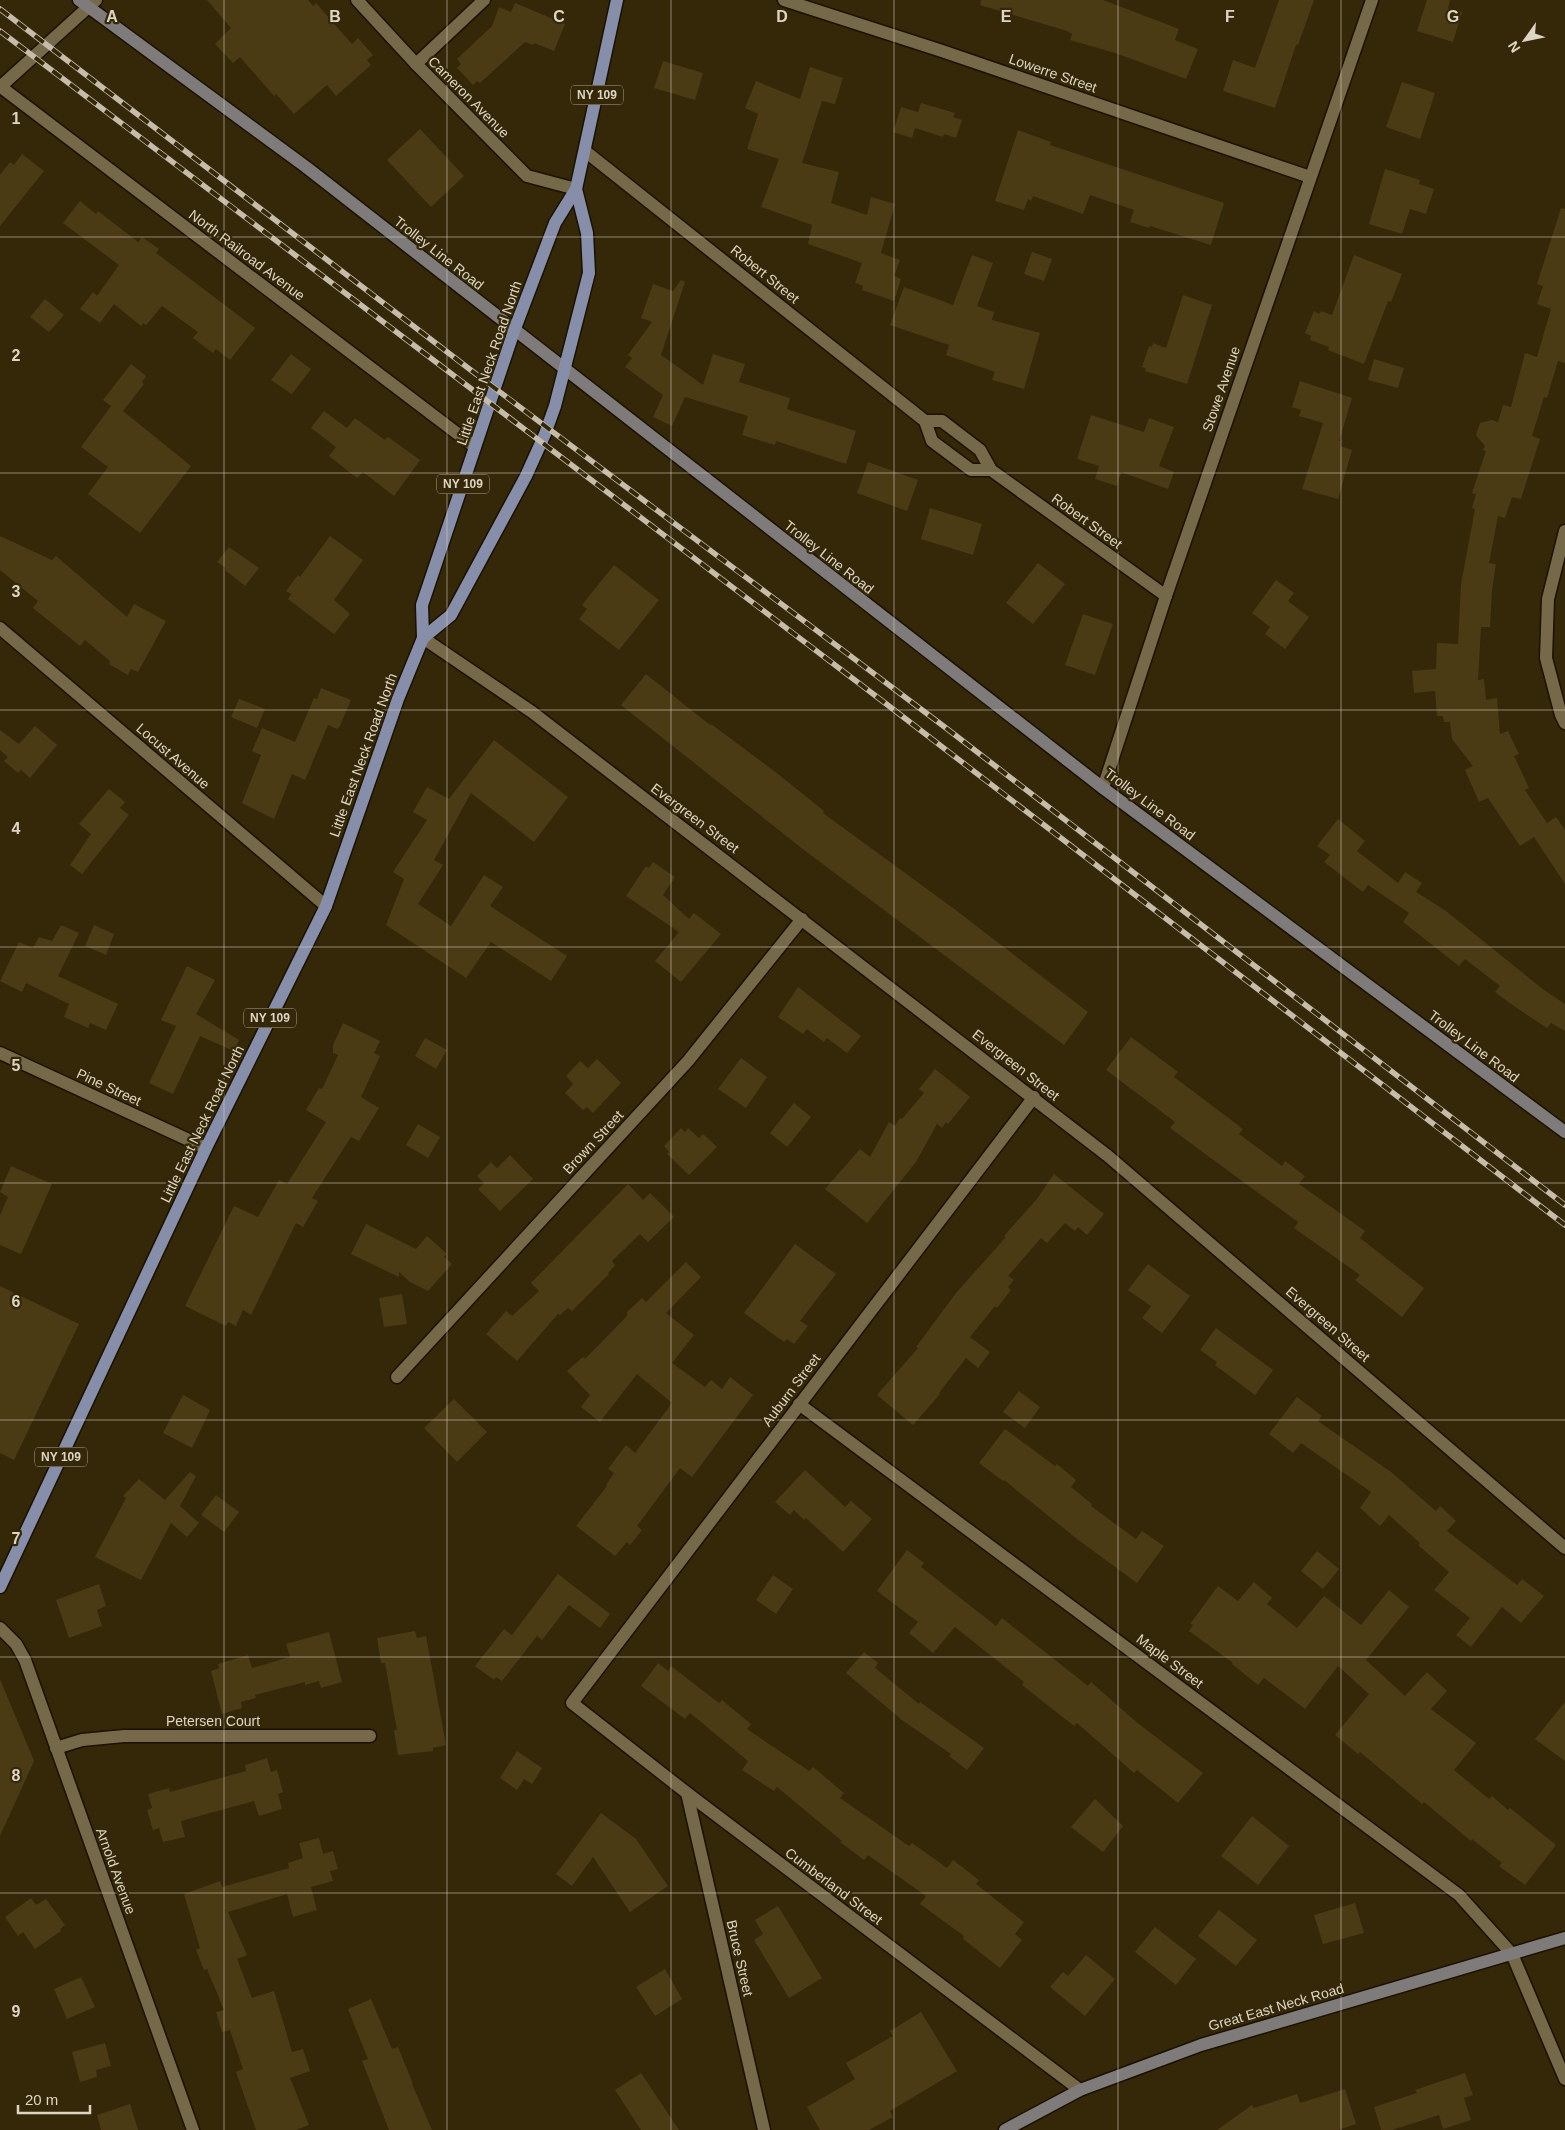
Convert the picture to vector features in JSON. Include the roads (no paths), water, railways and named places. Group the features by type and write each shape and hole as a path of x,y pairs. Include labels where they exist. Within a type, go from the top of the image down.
{"main road":[{"name":"Little East Neck Road North","path":"0,1587 206,1148 326,906 398,700 423,638 422,605 514,331 555,223 576,189 617,0"},
{"name":"Trolley Line Road","path":"88,2 306,167 514,331 1103,788 1565,1132"},
{"name":"Little East Neck Road North","path":"423,638 451,615 494,537 546,434 557,400 588,272 587,233 576,189"},
{"name":"Great East Neck Road","path":"1005,2130 1080,2090 1201,2045 1565,1938"}],"street":[{"name":"Cameron Avenue","path":"357,0 416,64 527,176 576,189"},
{"path":"416,64 484,0"},
{"name":"Lowerre Street","path":"784,0 942,51 1310,177"},
{"name":"Stowe Avenue","path":"1103,788 1166,596 1372,0"},
{"path":"0,87 88,2"},
{"name":"North Railroad Avenue","path":"0,87 475,447"},
{"name":"Robert Street","path":"585,151 925,421 932,441 971,470 991,470"},
{"name":"Robert Street","path":"925,421 942,421 980,450 991,470 1166,596"},
{"path":"1565,530 1548,599 1546,658 1561,715 1565,723"},
{"name":"Locust Avenue","path":"0,628 326,906"},
{"name":"Evergreen Street","path":"423,638 532,712 1034,1097 1188,1223 1565,1548"},
{"name":"Brown Street","path":"397,1376 688,1061 802,919"},
{"name":"Pine Street","path":"0,1052 206,1148"},
{"name":"Auburn Street","path":"572,1703 1034,1097"},
{"name":"Maple Street","path":"799,1404 1459,1895 1512,1954 1565,2079"},
{"name":"Arnold Avenue","path":"0,1628 10,1636 21,1650 193,2130"},
{"name":"Cumberland Street","path":"572,1703 686,1793 1080,2090"},
{"name":"Petersen Court","path":"56,1748 82,1740 124,1736 370,1736"},
{"name":"Bruce Street","path":"686,1793 764,2130"}],"railway":[{"path":"0,9 472,371 946,728 1565,1205"},
{"path":"0,31 885,703 1565,1225"}]}
